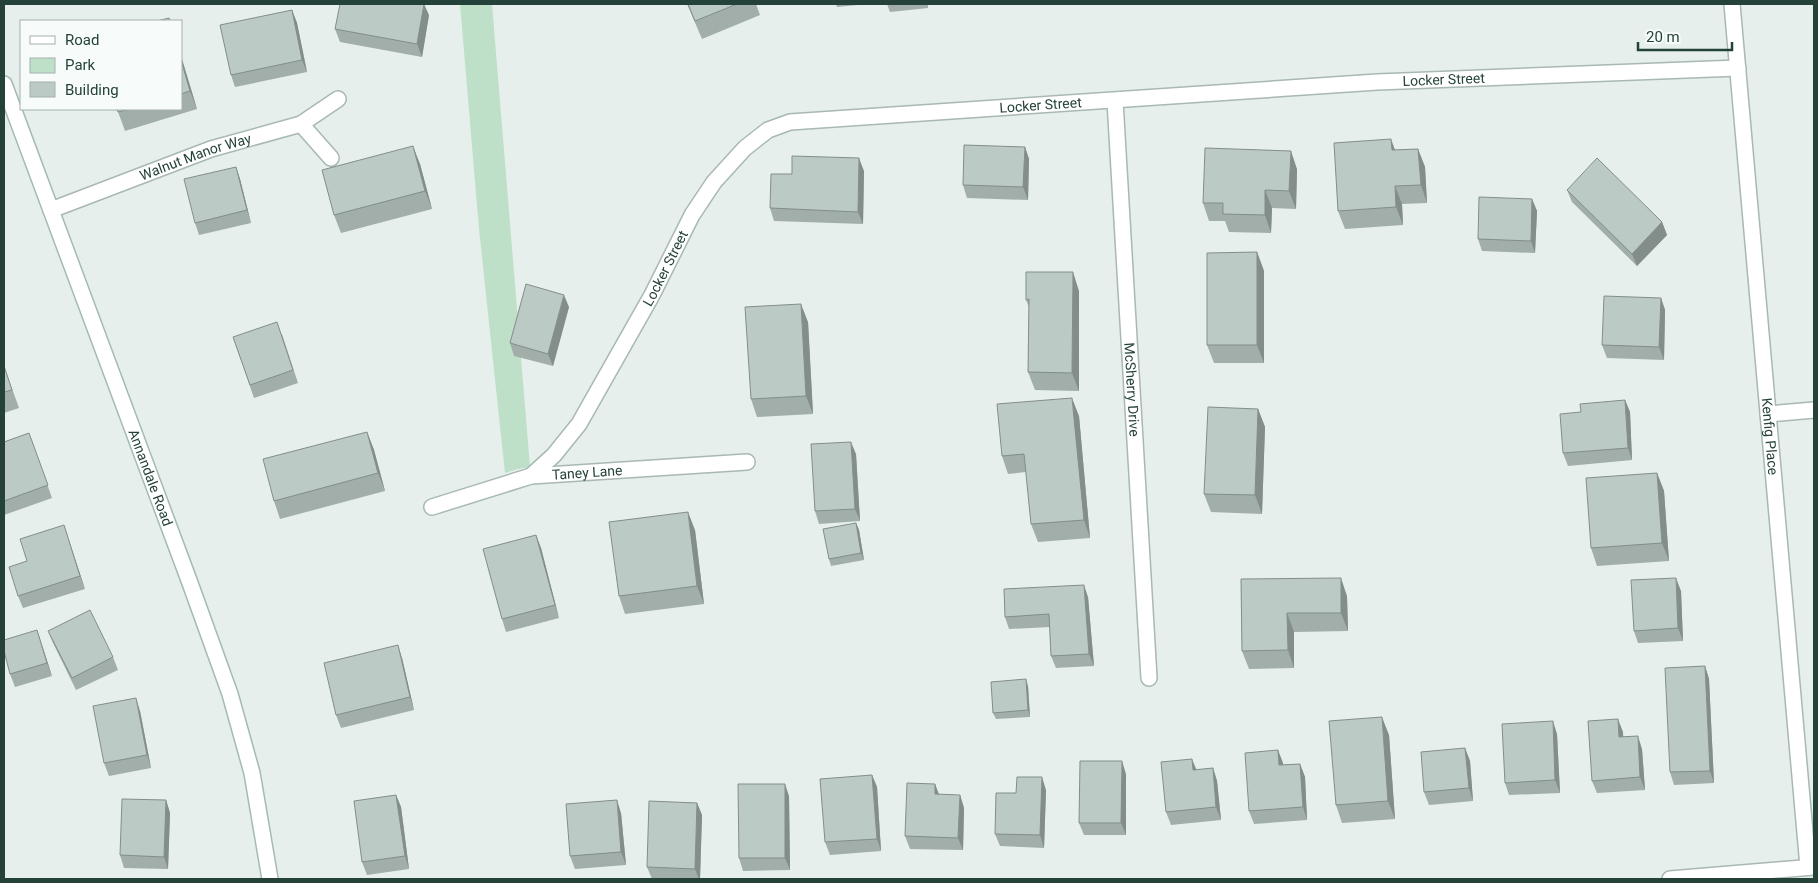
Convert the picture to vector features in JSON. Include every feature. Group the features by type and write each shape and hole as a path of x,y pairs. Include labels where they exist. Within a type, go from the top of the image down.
{"street":[{"name":"Kenfig Place","path":"1732,4 1768,414 1811,867"},
{"name":"Locker Street","path":"531,476 554,455 579,424 652,295 692,215 714,182 745,148 768,130 790,122 1061,102 1115,101 1377,82 1738,68"},
{"name":"Annandale Road","path":"4,84 230,694 252,773 270,879"},
{"name":"Walnut Manor Way","path":"51,210 211,149 301,124 338,99"},
{"name":"McSherry Drive","path":"1115,101 1149,678"},
{"path":"301,124 331,158"},
{"path":"1768,414 1814,410"},
{"name":"Taney Lane","path":"432,507 531,476 747,462"},
{"path":"1670,879 1811,867"}],"green space":[{"path":"460,4 492,4 530,467 505,473 479,229"}],"building":[{"path":"340,4 424,4 417,44 335,29"},
{"path":"688,4 737,4 695,21"},
{"path":"292,10 302,60 231,75 220,25"},
{"path":"182,63 190,91 182,94"},
{"path":"1391,139 1392,150 1418,149 1421,185 1395,186 1396,207 1338,211 1334,143"},
{"path":"964,145 1025,147 1023,187 963,185"},
{"path":"413,146 425,191 334,215 322,170"},
{"path":"1205,148 1291,151 1289,191 1265,190 1265,215 1223,214 1223,203 1203,203"},
{"path":"792,156 859,158 858,212 770,208 771,174 792,174"},
{"path":"1597,158 1662,222 1632,254 1567,190"},
{"path":"236,167 247,210 195,223 184,179"},
{"path":"1479,197 1532,199 1531,241 1478,239"},
{"path":"1257,252 1257,345 1207,345 1207,253"},
{"path":"1026,272 1073,272 1072,373 1028,372 1029,299 1026,300"},
{"path":"526,284 564,295 548,354 510,343"},
{"path":"1604,296 1661,298 1659,347 1602,345"},
{"path":"801,304 806,396 751,399 745,307"},
{"path":"277,322 293,370 250,385 233,337"},
{"path":"4,366 12,390 4,392"},
{"path":"1072,398 1084,520 1031,524 1024,454 1002,456 997,404"},
{"path":"1625,400 1628,448 1563,453 1560,414 1581,412 1580,404"},
{"path":"1208,407 1258,409 1255,495 1204,494"},
{"path":"367,432 378,473 274,501 263,459"},
{"path":"29,433 48,485 4,501 4,442"},
{"path":"851,442 855,509 815,511 811,444"},
{"path":"1657,473 1662,543 1591,548 1586,478"},
{"path":"688,512 697,586 619,596 609,522"},
{"path":"856,523 861,553 829,559 823,529"},
{"path":"64,525 80,576 18,596 9,567 27,561 20,539"},
{"path":"536,535 555,605 502,619 483,549"},
{"path":"1341,578 1341,613 1287,613 1288,650 1242,651 1241,579"},
{"path":"1676,578 1678,628 1634,631 1631,580"},
{"path":"1084,585 1089,654 1051,656 1049,614 1005,617 1004,589"},
{"path":"90,610 113,657 72,678 48,631"},
{"path":"37,630 47,663 10,674 4,651 4,640"},
{"path":"398,645 410,697 336,715 324,663"},
{"path":"1705,666 1710,771 1670,772 1665,668"},
{"path":"1026,679 1028,710 993,713 991,682"},
{"path":"136,698 147,755 104,763 93,706"},
{"path":"1382,717 1388,801 1336,805 1329,721"},
{"path":"1618,719 1619,737 1638,736 1640,777 1592,781 1588,721"},
{"path":"1553,721 1555,780 1505,783 1502,724"},
{"path":"1465,748 1469,788 1424,792 1421,752"},
{"path":"1278,750 1279,765 1300,764 1303,807 1249,811 1245,753"},
{"path":"1192,759 1193,770 1213,768 1216,807 1166,812 1161,762"},
{"path":"1080,761 1122,761 1121,823 1079,823"},
{"path":"872,775 877,839 825,842 820,779"},
{"path":"1017,777 1042,777 1040,835 995,834 996,793 1016,793"},
{"path":"907,783 935,784 935,794 960,795 958,838 905,836"},
{"path":"738,784 785,784 785,858 739,858"},
{"path":"396,795 405,856 362,862 354,801"},
{"path":"122,799 166,800 164,857 120,855"},
{"path":"617,800 621,852 570,856 566,804"},
{"path":"649,801 697,803 695,869 647,867"}]}
